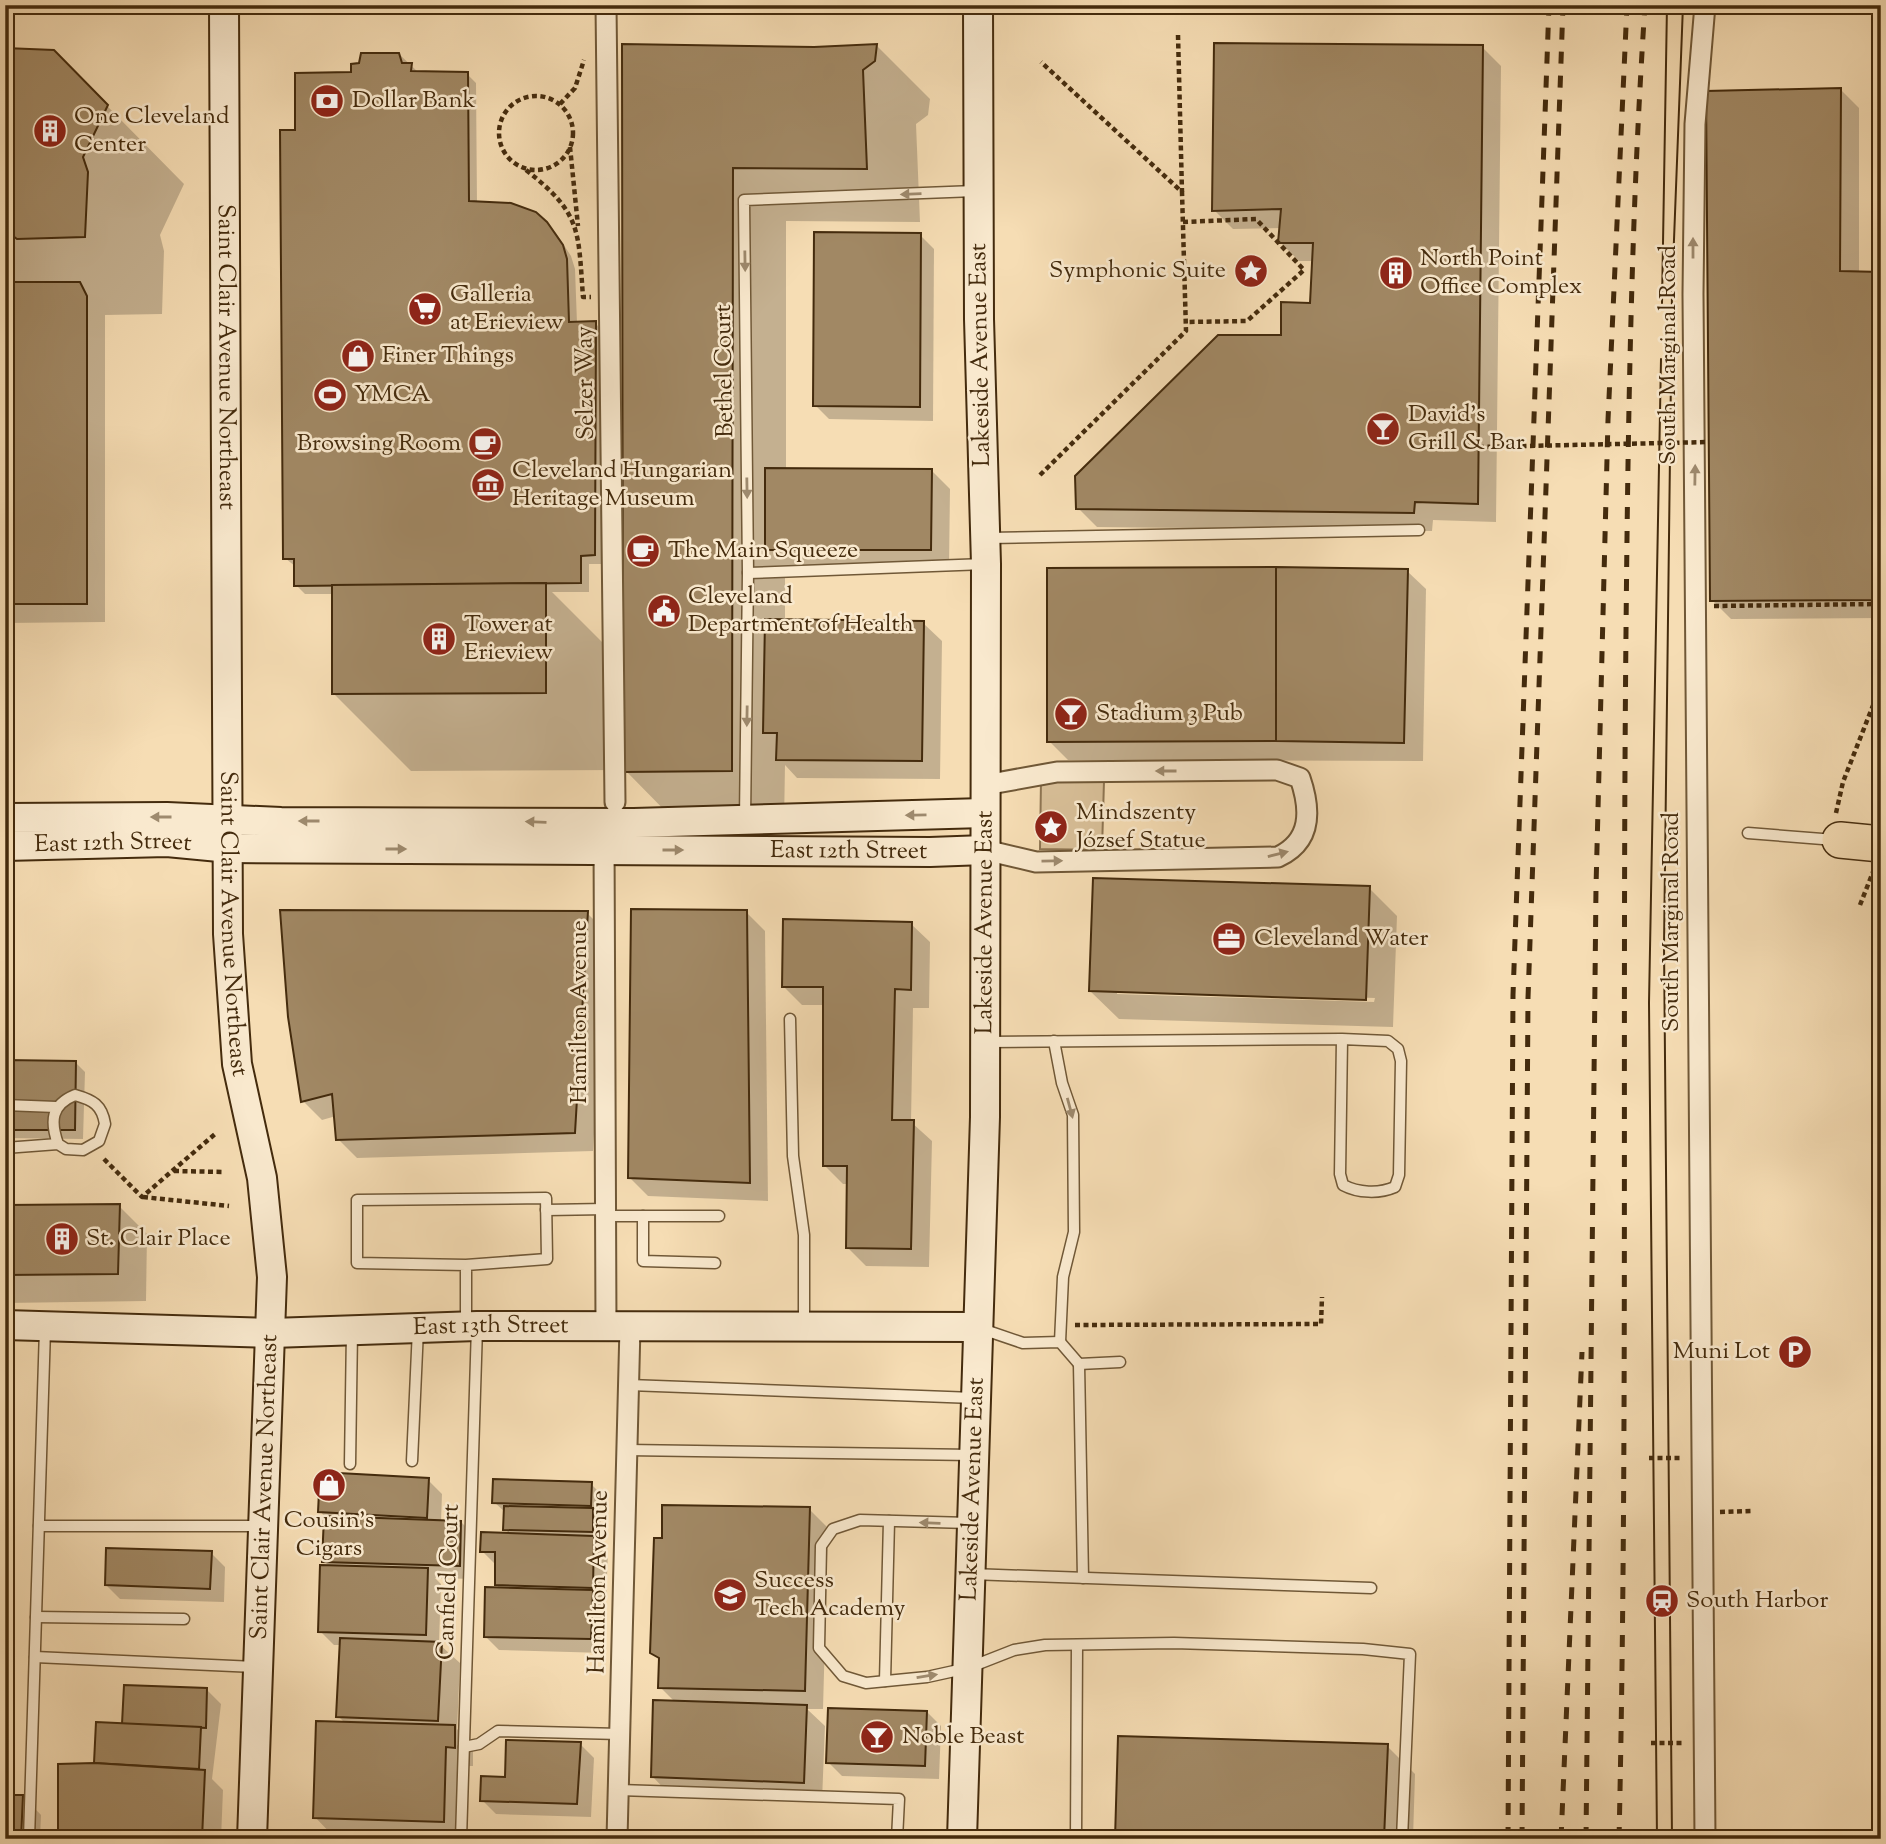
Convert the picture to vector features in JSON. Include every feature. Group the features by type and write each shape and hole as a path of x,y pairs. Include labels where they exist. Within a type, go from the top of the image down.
{"highway":[{"path":"1828,839 1877,857"}],"street":[{"name":"Saint Clair Avenue Northeast","path":"224,5 232,1016 237,1063 262,1178 269,1228 272,1333 252,1839"},
{"name":"Selzer Way","path":"606,5 609,298 608,825"},
{"name":"Lakeside Avenue East","path":"962,1839 985,1042 986,551 978,5"},
{"name":"South Marginal Road","path":"1704,5 1695,124 1694,606 1705,1839"},
{"name":"East 12th Street","path":"5,818 608,825 930,852 985,849 1036,862 1278,857 1295,849 1304,835 1306,796 1300,778 1273,770 1057,772 985,785"},
{"name":"East 12th Street","path":"5,846 167,842 230,848 746,818 984,813"},
{"name":"Hamilton Avenue","path":"608,825 606,1212 618,1327 629,1385 617,1839"},
{"name":"East 13th Street","path":"5,1325 272,1333 472,1326 977,1327"}],"lane":[{"name":"Bethel Court","path":"746,818 748,573 744,200 979,191"},
{"path":"748,573 986,551 1419,530"},
{"path":"1748,833 1828,839"},
{"path":"790,1019 793,1156 804,1235 804,1327"},
{"path":"985,1042 1342,1039 1388,1041 1398,1049 1399,1175 1395,1187 1384,1192 1352,1190 1343,1185 1340,1174 1342,1039"},
{"path":"1055,1041 1062,1083 1073,1115 1074,1232 1063,1277 1060,1342 1079,1364 1083,1578"},
{"path":"5,1105 56,1107 75,1095 92,1100 99,1106 105,1124 99,1141 92,1147 74,1151 58,1144 5,1147"},
{"path":"56,1107 51,1120 58,1144"},
{"path":"546,1198 547,1259 466,1265 357,1263 357,1200 546,1198"},
{"path":"546,1210 643,1216 719,1216"},
{"path":"643,1216 643,1261 715,1263"},
{"name":"Canfield Court","path":"461,1839 472,1326 466,1265"},
{"path":"29,1839 45,1325"},
{"path":"977,1327 1023,1343 1060,1342"},
{"path":"412,1461 418,1328"},
{"path":"350,1464 352,1331"},
{"path":"1079,1364 1120,1362"},
{"path":"629,1385 975,1398"},
{"path":"627,1450 974,1455"},
{"path":"972,1523 860,1520 833,1528 821,1546 819,1648 843,1676 866,1683 927,1677 968,1668 1028,1647 1077,1645 1174,1643 1363,1649 1410,1654 1402,1839"},
{"path":"885,1681 888,1521"},
{"path":"39,1526 264,1526"},
{"path":"971,1574 1371,1588"},
{"path":"36,1617 184,1619"},
{"path":"1076,1839 1077,1645"},
{"path":"35,1657 259,1667"},
{"path":"464,1747 479,1744 498,1731 620,1734"},
{"path":"619,1790 899,1799 897,1839"}],"path":[{"path":"1873,33 1881,39"},
{"path":"1040,475 1186,331 1178,35"},
{"path":"560,104 575,88 584,61 584,49"},
{"path":"1041,62 1182,192"},
{"path":"570,146 556,164 534,170 523,167 511,161 499,139 504,114 524,97 549,98 560,104 572,124 570,146 583,297 609,298"},
{"path":"523,167 567,209 578,229"},
{"path":"1183,222 1255,219 1304,270 1247,321 1186,322"},
{"path":"1479,447 1709,442"},
{"path":"1694,606 1881,604"},
{"path":"1828,839 1843,782 1881,685"},
{"path":"1860,905 1877,857"},
{"path":"142,1197 215,1134"},
{"path":"104,1159 142,1197 229,1206"},
{"path":"173,1170 223,1172"},
{"path":"1071,1325 1321,1324 1322,1297"},
{"path":"1649,1458 1684,1458 1684,1463"},
{"path":"1714,1512 1751,1511"},
{"path":"1651,1743 1686,1743 1703,1721"}],"shaded area":[{"path":"1041,780 1104,781 1102,850 1040,849"}],"building":[{"name":"North Point Office Complex","path":"1214,43 1483,45 1478,504 1415,502 1414,513 1076,509 1075,476 1218,335 1281,335 1281,302 1310,303 1313,243 1278,243 1281,209 1212,211"},
{"path":"622,44 814,47 877,44 875,61 863,70 867,169 733,168 732,771 623,772"},
{"name":"One Cleveland Center","path":"5,48 54,50 108,105 83,157 88,172 85,237 17,239 5,230"},
{"name":"Galleria at Erieview","path":"361,53 399,53 402,63 412,63 411,71 468,72 469,201 511,203 536,212 547,222 563,245 567,259 569,322 596,321 595,555 581,556 581,583 294,586 294,559 283,559 280,130 295,130 295,73 351,72 351,64 359,63"},
{"path":"1841,88 1840,271 1881,272 1881,600 1710,601 1706,91"},
{"path":"814,232 921,233 920,407 813,406"},
{"path":"5,282 80,282 87,296 87,604 5,604"},
{"path":"765,468 932,469 931,550 765,550"},
{"path":"1276,567 1408,569 1404,743 1276,741"},
{"path":"1276,567 1276,741 1047,742 1047,568"},
{"name":"Tower at Erieview","path":"546,583 546,693 332,694 332,585"},
{"path":"765,619 924,621 922,761 776,760 777,733 763,733"},
{"name":"Cleveland Water","path":"1093,878 1370,886 1366,1000 1089,991"},
{"path":"631,909 747,910 750,1183 628,1178"},
{"path":"280,910 588,911 575,1133 336,1140 332,1094 301,1102 288,1017"},
{"path":"783,919 912,922 911,990 895,989 892,1120 914,1120 911,1249 846,1248 847,1166 823,1166 823,987 782,987"},
{"path":"5,1060 76,1061 75,1130 5,1130"},
{"name":"St. Clair Place","path":"120,1204 118,1274 5,1275 5,1205"},
{"path":"320,1472 429,1478 427,1518 318,1512"},
{"path":"493,1479 592,1482 591,1506 492,1503"},
{"name":"Success Tech Academy","path":"662,1505 810,1507 805,1691 658,1688 659,1658 650,1653 654,1538 662,1538"},
{"path":"504,1506 593,1508 593,1532 503,1530"},
{"path":"324,1516 461,1521 460,1566 322,1562"},
{"path":"481,1532 594,1536 593,1588 495,1585 495,1552 480,1552"},
{"path":"106,1548 212,1551 210,1589 105,1585"},
{"path":"320,1565 428,1568 426,1635 318,1632"},
{"path":"485,1587 593,1590 591,1639 484,1637"},
{"path":"340,1638 442,1642 438,1721 336,1717"},
{"path":"124,1685 207,1688 206,1728 122,1724"},
{"path":"653,1700 807,1705 804,1783 651,1777"},
{"name":"Noble Beast","path":"828,1708 927,1711 925,1766 826,1763"},
{"path":"316,1721 455,1725 455,1748 446,1747 444,1822 313,1818"},
{"path":"96,1722 201,1727 199,1769 94,1763"},
{"path":"1118,1736 1388,1744 1384,1839 1115,1839"},
{"path":"506,1740 581,1742 577,1804 480,1801 481,1776 505,1777"},
{"path":"94,1763 205,1770 202,1839 58,1835 58,1764"},
{"path":"5,1795 23,1795 21,1839 5,1839"}],"tram line":[{"path":"1662,303 1667,5"},
{"path":"1672,1839 1664,946 1672,292 1683,5"},
{"path":"1657,1839 1649,1003 1661,359"}],"railway":[{"path":"1508,1839 1513,995 1549,5"},
{"path":"1522,1839 1528,998 1563,5"},
{"path":"1586,1839 1596,887 1608,420 1627,5"},
{"path":"1619,1839 1628,475 1633,240 1645,5"},
{"path":"1561,1839 1582,1352"}],"place":[{"name":"Dollar Bank","path":"327,101"},
{"name":"One Cleveland Center","path":"50,131"},
{"name":"Symphonic Suite","path":"1251,271"},
{"name":"North Point Office Complex","path":"1396,273"},
{"name":"Galleria at Erieview","path":"425,309"},
{"name":"Finer Things","path":"358,356"},
{"name":"YMCA","path":"330,395"},
{"name":"David's Grill & Bar","path":"1383,429"},
{"name":"Browsing Room","path":"485,444"},
{"name":"Cleveland Hungarian Heritage Museum","path":"488,485"},
{"name":"The Main Squeeze","path":"643,551"},
{"name":"Cleveland Department of Health","path":"664,611"},
{"name":"Tower at Erieview","path":"439,639"},
{"name":"Stadium 3 Pub","path":"1071,714"},
{"name":"Mindszenty József Statue","path":"1051,827"},
{"name":"Cleveland Water","path":"1229,939"},
{"name":"St. Clair Place","path":"62,1239"},
{"name":"Muni Lot","path":"1795,1352"},
{"name":"Cousin's Cigars","path":"329,1485"},
{"name":"Success Tech Academy","path":"730,1595"},
{"name":"South Harbor","path":"1662,1601"},
{"name":"Noble Beast","path":"877,1737"}]}
